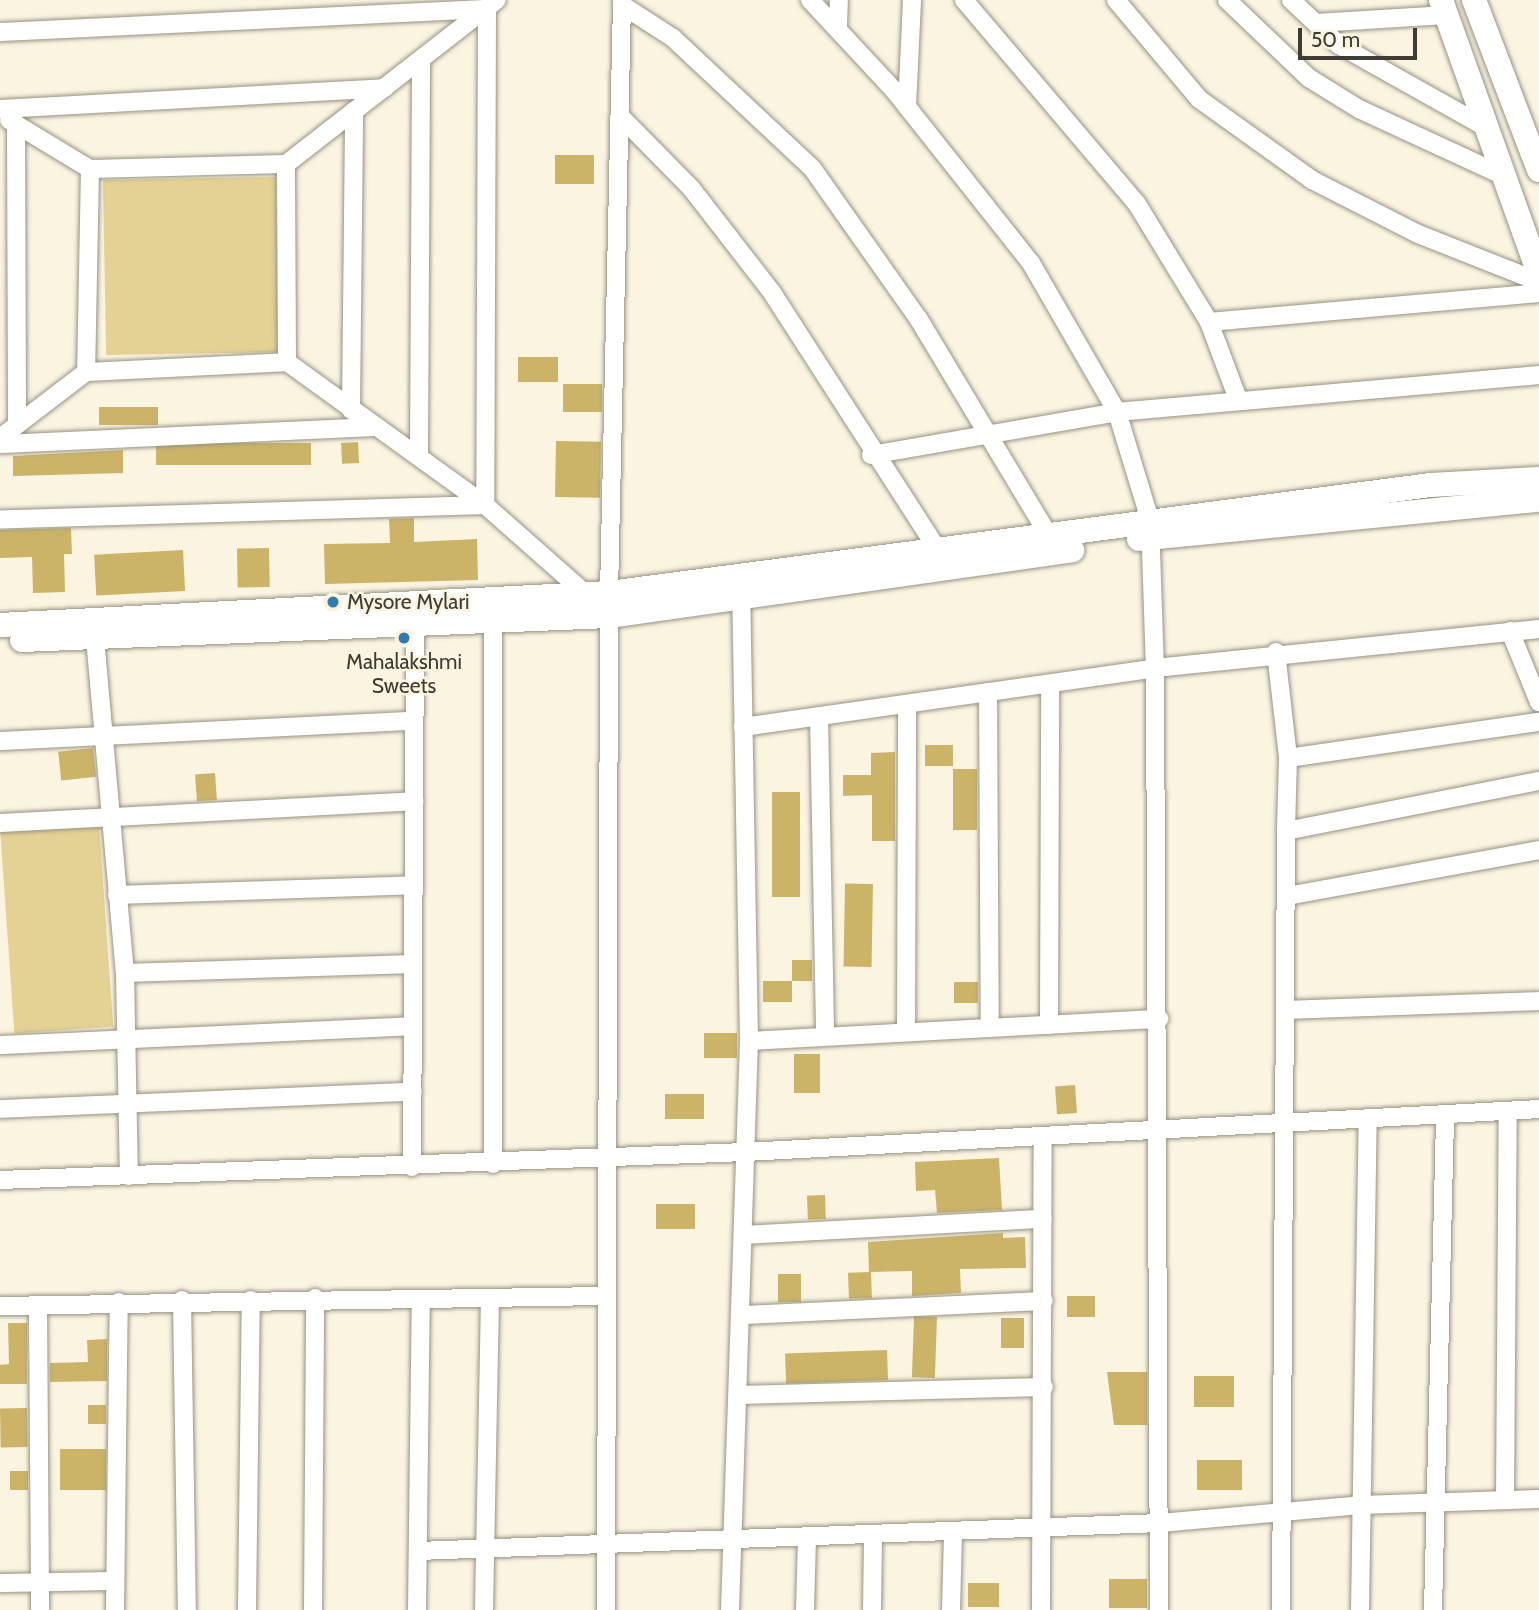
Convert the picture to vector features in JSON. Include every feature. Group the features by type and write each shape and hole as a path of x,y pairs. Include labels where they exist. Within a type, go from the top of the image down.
{"street":[{"path":"810,0 838,25 907,107 1031,263 1117,412 1150,529 1155,668 1159,1019 1159,1610"},
{"path":"838,25 839,0"},
{"path":"907,107 912,0"},
{"path":"964,0 1101,156 1209,323 1238,398"},
{"path":"1116,0 1199,99 1312,180 1418,234 1539,282"},
{"path":"1227,0 1309,78 1359,109 1498,164"},
{"path":"1291,0 1339,45 1485,127"},
{"path":"1474,0 1539,170"},
{"path":"606,1610 606,1296 611,1158 602,601 621,117 622,3"},
{"path":"622,3 673,38 812,168 918,318 1049,536"},
{"path":"0,32 492,4"},
{"path":"0,112 90,169 286,164 492,4"},
{"path":"485,505 492,4"},
{"path":"1316,23 1444,8 1539,274"},
{"path":"419,454 421,59"},
{"path":"0,112 384,88"},
{"path":"351,410 354,111"},
{"path":"621,117 691,188 771,291 871,455 939,552"},
{"path":"16,124 17,425"},
{"path":"1498,164 1529,144"},
{"path":"286,164 287,362"},
{"path":"86,372 90,169"},
{"path":"1209,323 1539,293"},
{"path":"0,438 86,372 287,362 351,410 419,454 602,601"},
{"path":"871,455 1117,412 1238,398 1539,375"},
{"path":"0,444 377,427"},
{"path":"0,625 602,601 741,602 1150,529 1430,485 1539,479"},
{"path":"0,641 493,623 602,601 1049,536 1539,500"},
{"path":"0,519 485,505"},
{"path":"730,1610 731,1539 743,1315 749,1041 741,602"},
{"path":"493,623 493,1164"},
{"path":"412,1167 415,627"},
{"path":"743,727 1276,652 1539,629"},
{"path":"1510,631 1539,702"},
{"path":"95,638 125,972 130,1100 129,1175"},
{"path":"1276,652 1288,758 1282,1610"},
{"path":"1049,684 1049,1025"},
{"path":"988,692 990,1028"},
{"path":"906,1031 907,704"},
{"path":"819,716 825,1035"},
{"path":"0,741 414,721"},
{"path":"1288,758 1539,722"},
{"path":"1286,831 1539,780"},
{"path":"0,823 414,801"},
{"path":"1287,896 1539,850"},
{"path":"117,895 413,885"},
{"path":"125,972 413,964"},
{"path":"1286,1010 1539,1001"},
{"path":"749,1041 1159,1019"},
{"path":"0,1045 413,1026"},
{"path":"0,1109 130,1100 413,1092"},
{"path":"0,1180 493,1164 1539,1109"},
{"path":"1505,1500 1508,1111"},
{"path":"1433,1610 1433,1503 1445,1115"},
{"path":"1360,1610 1368,1119"},
{"path":"1041,1610 1043,1137"},
{"path":"743,1235 1043,1219"},
{"path":"0,1306 182,1300 606,1296"},
{"path":"313,1610 315,1298"},
{"path":"484,1610 490,1298"},
{"path":"417,1610 421,1299"},
{"path":"182,1300 187,1610"},
{"path":"247,1610 251,1300"},
{"path":"743,1315 1044,1301"},
{"path":"115,1610 118,1302"},
{"path":"38,1305 40,1610"},
{"path":"738,1395 1044,1387"},
{"path":"418,1551 607,1542 807,1539 1160,1523 1360,1505 1539,1499"},
{"path":"951,1610 953,1532"},
{"path":"873,1536 873,1610"},
{"path":"805,1610 807,1539"},
{"path":"0,1583 115,1581"}],"shaded area":[{"path":"276,177 279,352 106,355 103,180"},
{"path":"99,824 113,1027 14,1033 0,831"}],"building":[{"path":"555,155 594,155 594,184 555,184"},
{"path":"518,357 558,357 558,382 518,382"},
{"path":"563,384 602,384 602,412 563,412"},
{"path":"99,407 158,407 158,425 99,425"},
{"path":"556,441 601,442 600,498 555,497"},
{"path":"358,442 359,463 342,464 341,443"},
{"path":"156,443 311,443 311,465 156,465"},
{"path":"123,450 123,473 13,476 13,456"},
{"path":"414,518 414,542 477,539 478,580 325,584 324,544 390,543 389,519"},
{"path":"71,528 72,554 64,554 65,592 33,593 32,557 0,558 0,530"},
{"path":"269,548 270,587 238,588 237,549"},
{"path":"183,550 185,591 96,596 94,555"},
{"path":"925,745 953,745 953,766 925,766"},
{"path":"93,748 96,777 61,780 58,752"},
{"path":"895,752 895,841 872,841 872,795 843,796 843,775 871,775 871,753"},
{"path":"953,769 977,769 977,830 953,830"},
{"path":"215,773 217,800 197,801 195,774"},
{"path":"772,792 800,792 800,897 772,897"},
{"path":"845,884 873,884 872,967 844,966"},
{"path":"792,960 812,960 812,981 792,981"},
{"path":"763,981 792,981 792,1002 763,1002"},
{"path":"954,982 978,982 978,1003 954,1003"},
{"path":"704,1033 737,1033 737,1058 704,1058"},
{"path":"794,1054 820,1054 820,1093 794,1093"},
{"path":"1075,1085 1077,1113 1057,1114 1055,1086"},
{"path":"665,1094 704,1094 704,1119 665,1119"},
{"path":"999,1158 1002,1210 937,1213 935,1190 916,1191 915,1162"},
{"path":"825,1195 826,1219 808,1220 807,1196"},
{"path":"656,1204 695,1204 695,1229 656,1229"},
{"path":"1003,1233 1003,1238 1025,1237 1026,1268 960,1269 961,1293 912,1296 912,1271 869,1272 868,1242"},
{"path":"871,1272 872,1298 849,1299 848,1273"},
{"path":"778,1274 801,1274 801,1302 778,1302"},
{"path":"1067,1296 1095,1296 1095,1317 1067,1317"},
{"path":"914,1316 937,1317 935,1378 912,1377"},
{"path":"1001,1318 1024,1318 1024,1348 1001,1348"},
{"path":"8,1323 27,1323 27,1384 0,1384 0,1365 9,1364"},
{"path":"107,1339 107,1381 50,1382 50,1363 88,1362 87,1340"},
{"path":"887,1350 888,1380 786,1384 785,1354"},
{"path":"1107,1372 1147,1372 1147,1425 1114,1425"},
{"path":"1194,1376 1234,1376 1234,1407 1194,1407"},
{"path":"88,1405 106,1405 106,1424 88,1424"},
{"path":"0,1408 27,1408 28,1447 1,1447"},
{"path":"60,1449 106,1449 106,1490 60,1490"},
{"path":"1197,1460 1242,1460 1242,1490 1197,1490"},
{"path":"10,1471 28,1471 28,1490 10,1490"},
{"path":"1109,1579 1147,1579 1147,1608 1109,1608"},
{"path":"968,1583 999,1583 999,1607 968,1607"}],"place":[{"name":"Mysore Mylari","path":"333,602"},
{"name":"Mahalakshmi Sweets","path":"404,638"}]}
